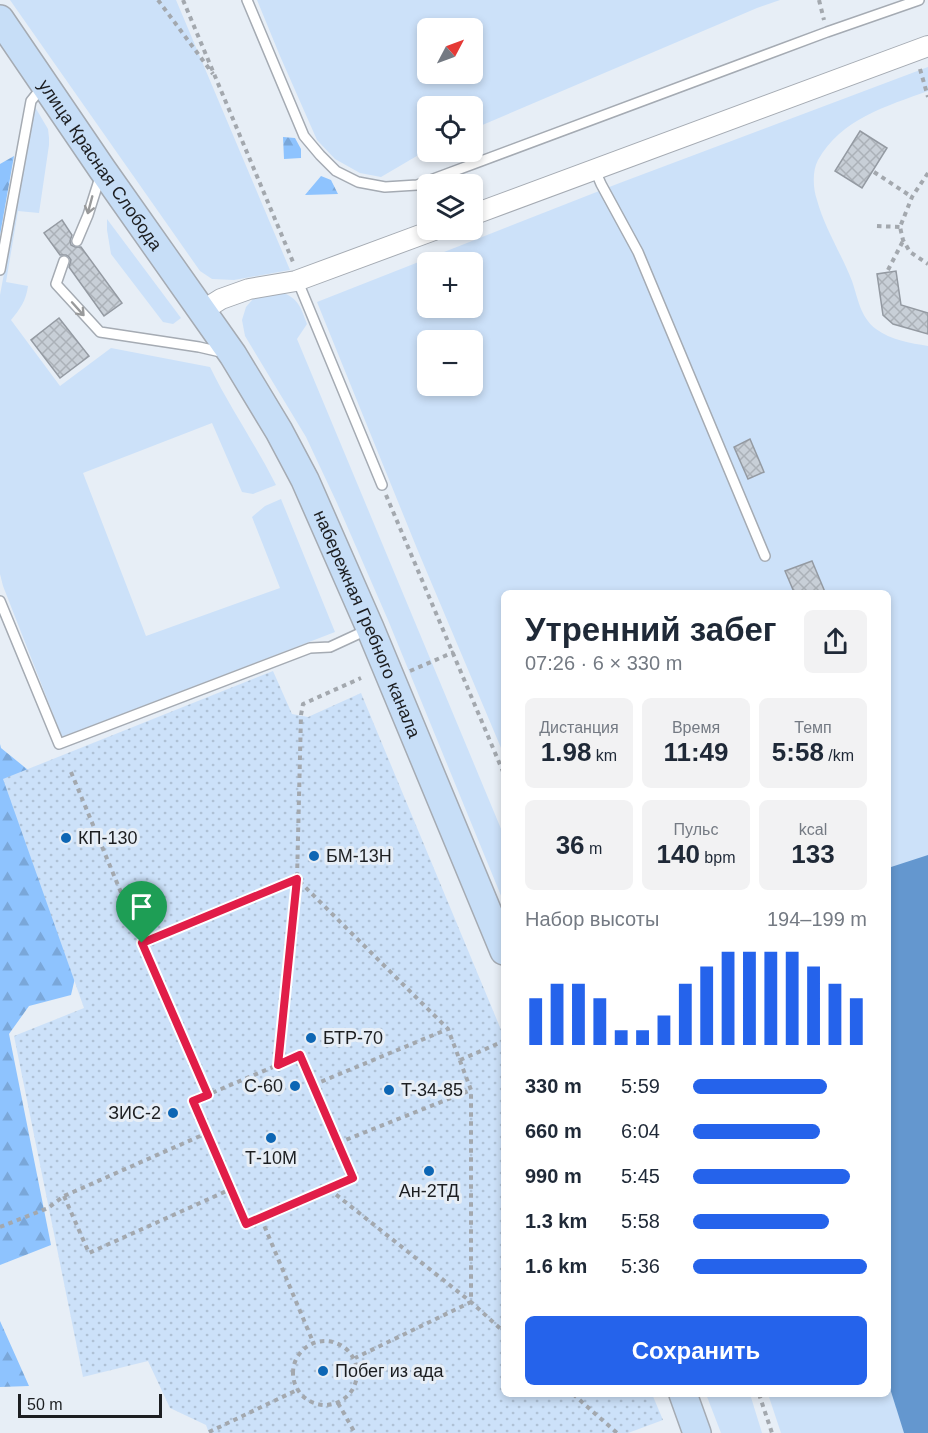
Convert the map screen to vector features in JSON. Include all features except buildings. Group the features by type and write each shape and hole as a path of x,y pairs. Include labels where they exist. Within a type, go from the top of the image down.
{"street":[{"name":"улица Красная Слобода","path":"0,19 202,311"},
{"path":"483,211 921,49"},
{"path":"202,311 221,299 249,290 296,281 417,236"},
{"name":"набережная Гребного канала","path":"202,311 233,355 279,431 305,480 370,628 501,944"},
{"path":"684,1397 697,1433"}],"lane":[{"path":"247,0 304,136 336,171 358,182 385,187 417,185 919,0"},
{"path":"0,270 31,101 44,84"},
{"path":"77,241 102,169"},
{"path":"595,170 638,252 765,556"},
{"path":"64,261 56,284 100,332 199,347 233,355"},
{"path":"296,281 382,485"},
{"path":"0,601 59,744 310,648 330,647 370,628"}],"path":[{"path":"158,0 217,79"},
{"path":"183,0 294,266 296,281"},
{"path":"819,0 827,32"},
{"path":"921,49 928,97"},
{"path":"874,172 912,197"},
{"path":"928,172 912,197 900,227 903,240 910,252 928,264"},
{"path":"877,226 900,227"},
{"path":"888,270 903,240"},
{"path":"382,485 501,767"},
{"path":"409,671 454,652"},
{"path":"278,1065 297,879 303,704 361,678"},
{"path":"71,772 208,1095"},
{"path":"142,943 297,879"},
{"path":"297,879 448,1029 471,1090 471,1302"},
{"path":"314,1085 448,1029"},
{"path":"460,1060 501,1042"},
{"path":"300,1055 353,1178 246,1224 193,1101 278,1065 300,1055"},
{"path":"338,1143 471,1090"},
{"path":"0,1227 48,1208 64,1196 207,1133"},
{"path":"64,1196 89,1254 231,1189"},
{"path":"329,1189 471,1302 501,1329"},
{"path":"261,1218 313,1342"},
{"path":"355,1359 471,1302"},
{"path":"328,1340 342,1344 355,1359 358,1379 351,1393 338,1403 319,1405 306,1400 297,1390 292,1373 299,1352 313,1342 328,1340"},
{"path":"209,1432 297,1390"},
{"path":"576,1397 617,1433"},
{"path":"760,1397 772,1433"},
{"path":"338,1403 355,1433"}],"shaded area":[{"path":"10,0 176,0 290,270 234,280 212,279 200,271"},
{"path":"257,0 780,0 483,125 483,96 417,96 417,156 381,177 360,173 335,159 317,140"},
{"path":"928,67 928,91 866,116 839,134 818,160 814,180 820,211 848,271 866,319 888,336 928,346 928,1433 781,1433 769,1397 891,1397 891,590 501,590 501,748 317,302 417,263 417,318 483,318 483,252 444,252 475,240 483,240 483,237 617,184"},
{"path":"35,107 48,129 49,145 39,213 18,211 6,282 28,286 22,304 11,320 60,386 111,348 210,367 276,485 253,494 242,492 212,423 83,473 146,636 280,588 252,517 265,506 281,499 335,632 62,737 0,574 0,295"},
{"path":"107,219 181,318 173,324 163,322 111,254"},
{"path":"279,291 294,300 298,303 307,324 297,339 501,829 501,896 388,620 337,503 306,437 245,336 242,320 246,307 263,293"},
{"path":"273,671 292,714 308,717 361,693 501,1030 501,1397 653,1397 663,1420 628,1433 209,1433 206,1425 170,1408 148,1361 83,1377 14,1036 84,1008 3,779"},
{"path":"928,855 928,1433 904,1433 891,1392 891,867"},
{"path":"707,1397 751,1397 762,1433 721,1433"}],"green space":[{"path":"283,137 295,138 301,149 301,158 284,159"},
{"path":"14,156 0,235 0,164"},
{"path":"321,176 331,180 338,194 305,195"},
{"path":"0,744 1,748 49,787 84,940 71,995 29,1006 9,1034 51,1245 0,1265"},
{"path":"0,1321 29,1386 0,1387"}],"place":[{"name":"КП-130","path":"66,838"},
{"name":"БМ-13Н","path":"314,856"},
{"name":"БТР-70","path":"311,1038"},
{"name":"С-60","path":"295,1086"},
{"name":"T-34-85","path":"389,1090"},
{"name":"ЗИС-2","path":"173,1113"},
{"name":"Т-10М","path":"271,1138"},
{"name":"Ан-2ТД","path":"429,1171"},
{"name":"Побег из ада","path":"323,1371"}],"route":[{"path":"297,879 278,1065 300,1055 353,1178 246,1224 193,1101 208,1095 142,943 297,879"}]}
